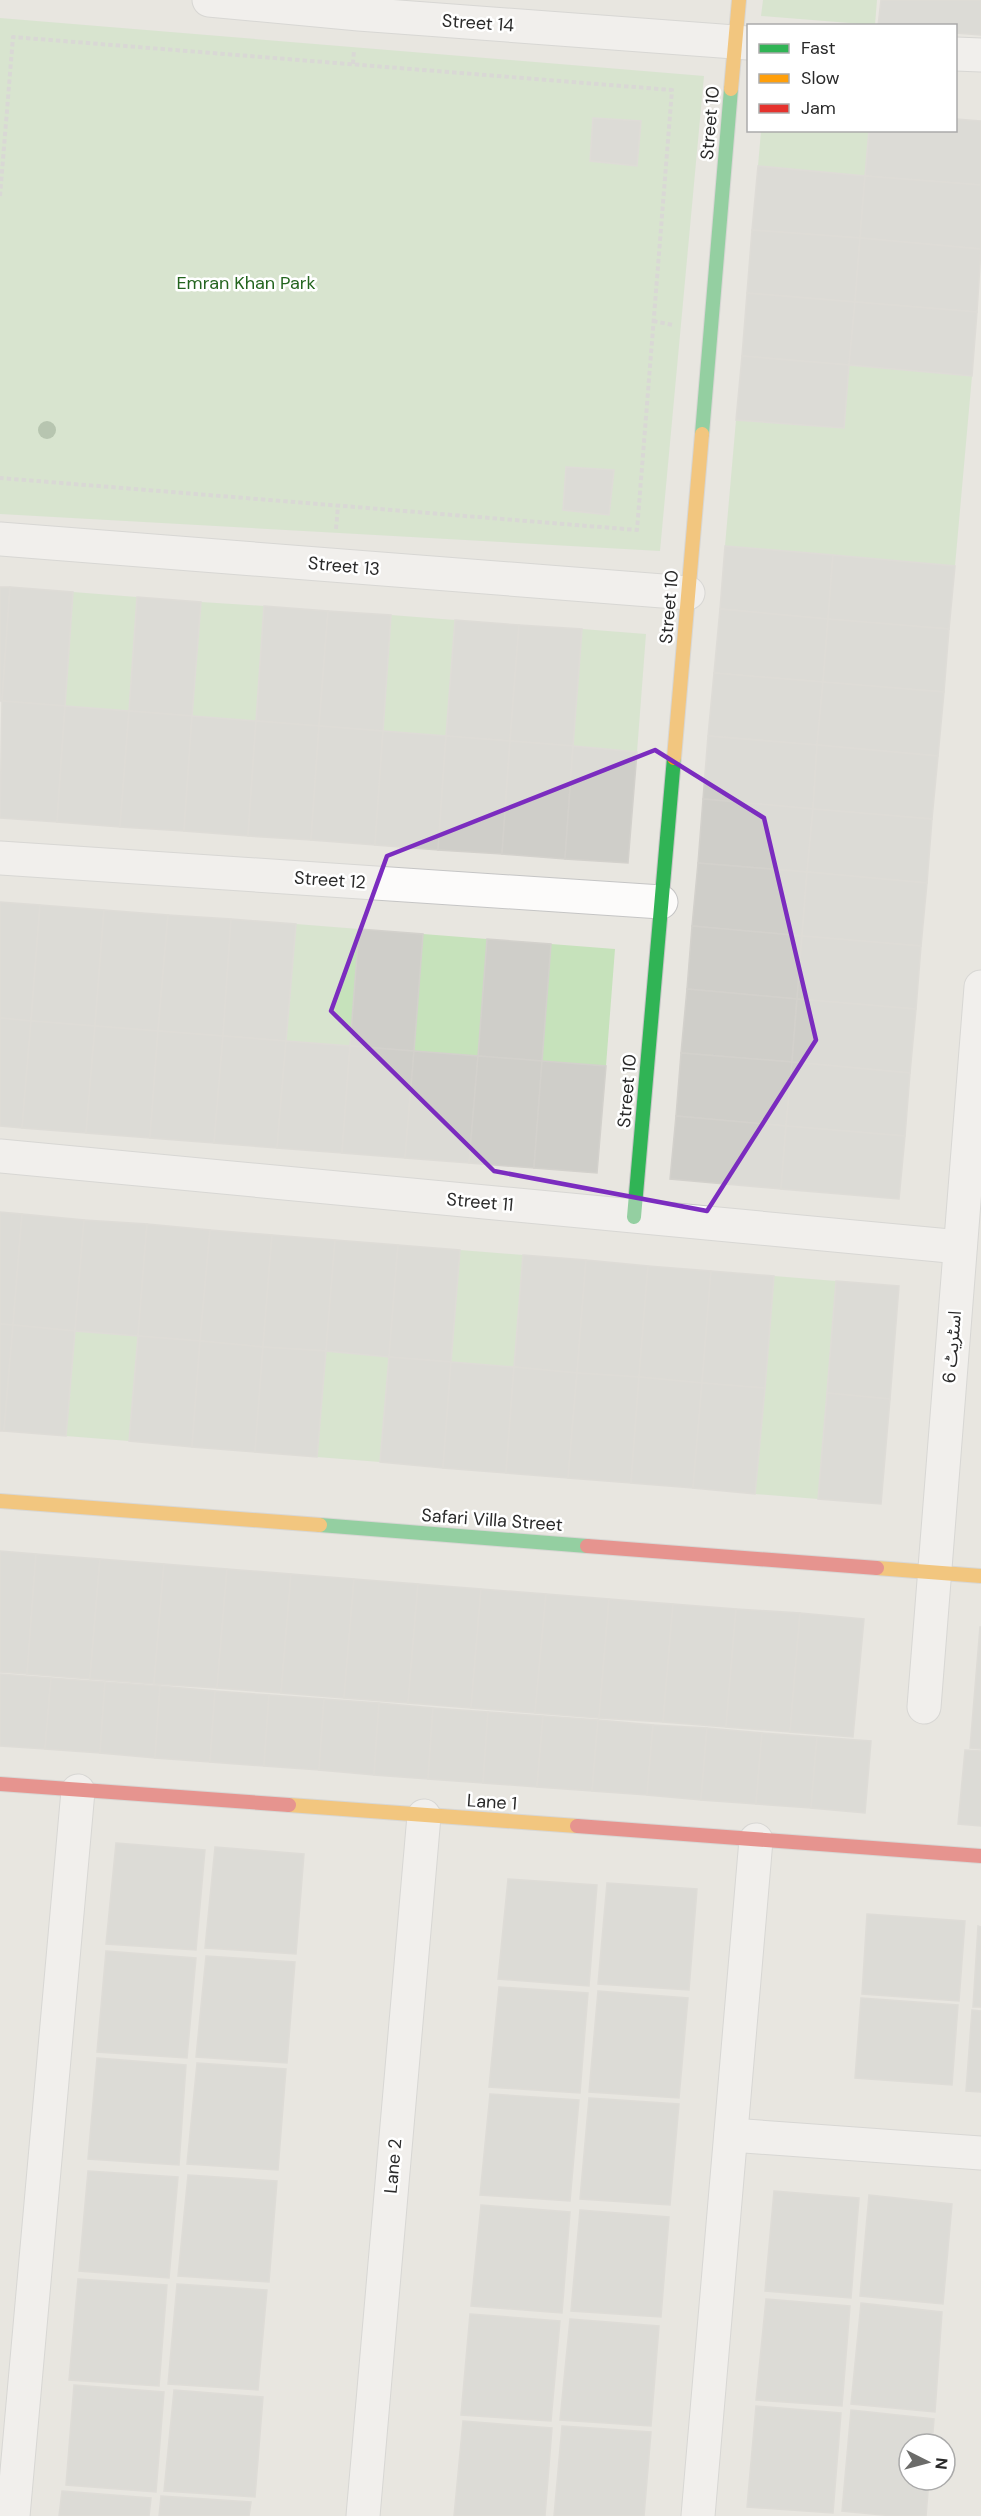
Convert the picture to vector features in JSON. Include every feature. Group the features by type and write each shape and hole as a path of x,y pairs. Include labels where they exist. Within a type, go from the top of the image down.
{"street":[{"name":"Street 14","path":"209,0 742,43"},
{"name":"Street 10","path":"634,1217 688,593 742,43 739,0"},
{"path":"957,54 981,55"},
{"name":"Street 13","path":"0,539 688,593"},
{"name":"Street 12","path":"0,858 661,902"},
{"name":"اسٹریٹ 6","path":"924,1707 981,987"},
{"name":"Street 11","path":"0,1156 960,1248"},
{"name":"Safari Villa Street","path":"0,1501 981,1576"},
{"name":"Lane 1","path":"0,1784 981,1856"},
{"path":"13,2516 78,1791"},
{"name":"Lane 2","path":"363,2516 424,1816"},
{"path":"698,2516 756,1840"},
{"path":"731,2135 981,2153"}],"path":[{"path":"0,196 13,36 672,90 637,530 0,478"}],"highlighted area":[{"path":"655,750 764,818 816,1040 707,1211 494,1171 331,1011 387,856"}],"green space":[{"path":"763,0 877,0 875,24 761,16"},
{"name":"Emran Khan Park","path":"0,18 704,76 660,551 0,514"},
{"path":"761,132 869,132 865,176 758,166"},
{"path":"849,365 972,376 955,566 725,546 736,420 844,428"},
{"path":"73,592 137,597 129,711 65,706"},
{"path":"201,602 264,606 256,721 192,716"},
{"path":"391,615 455,620 446,736 383,731"},
{"path":"582,629 646,634 637,752 573,746"},
{"path":"296,924 359,929 350,1046 286,1041"},
{"path":"423,934 487,939 478,1056 414,1051"},
{"path":"551,944 615,949 606,1066 542,1061"},
{"path":"460,1250 523,1255 514,1367 451,1362"},
{"path":"774,1276 836,1281 818,1499 755,1494"},
{"path":"75,1331 138,1336 129,1441 66,1436"},
{"path":"326,1351 389,1357 380,1462 317,1457"}],"building":[{"path":"881,0 981,0 981,35 957,33 957,24 878,24"},
{"path":"593,118 641,121 637,166 590,161"},
{"path":"957,119 981,121 981,185 865,176 869,132 957,132"},
{"path":"758,166 865,176 860,238 752,230"},
{"path":"865,176 981,185 981,249 860,238"},
{"path":"752,230 860,238 855,302 747,293"},
{"path":"860,238 981,249 977,312 855,302"},
{"path":"747,293 855,302 849,365 742,356"},
{"path":"855,302 977,312 972,376 849,365"},
{"path":"742,356 849,365 844,428 736,420"},
{"path":"566,467 614,470 609,515 563,510"},
{"path":"725,546 833,555 828,619 720,609"},
{"path":"833,555 955,566 949,629 828,619"},
{"path":"0,587 10,587 2,701 0,701"},
{"path":"10,587 73,592 65,706 2,701"},
{"path":"137,597 201,602 192,716 129,711"},
{"path":"264,606 328,611 319,726 256,721"},
{"path":"720,609 828,619 823,682 714,673"},
{"path":"328,611 391,615 383,731 319,726"},
{"path":"828,619 949,629 944,692 823,682"},
{"path":"455,620 519,625 510,741 446,736"},
{"path":"519,625 582,629 573,746 510,741"},
{"path":"714,673 823,682 817,745 708,736"},
{"path":"823,682 944,692 938,756 817,745"},
{"path":"2,701 65,706 57,822 0,818"},
{"path":"65,706 129,711 120,827 57,822"},
{"path":"129,711 192,716 184,831 120,827"},
{"path":"192,716 256,721 248,836 184,831"},
{"path":"256,721 319,726 311,840 248,836"},
{"path":"319,726 383,731 375,845 311,840"},
{"path":"383,731 446,736 438,850 375,845"},
{"path":"446,736 510,741 502,854 438,850"},
{"path":"708,736 817,745 813,809 703,799"},
{"path":"510,741 573,746 565,859 502,854"},
{"path":"817,745 938,756 932,819 813,809"},
{"path":"573,746 637,752 628,863 565,859"},
{"path":"703,799 813,809 807,872 698,863"},
{"path":"813,809 932,819 927,883 807,872"},
{"path":"698,863 807,872 802,936 692,926"},
{"path":"807,872 927,883 921,946 802,936"},
{"path":"0,902 40,905 31,1021 0,1018"},
{"path":"40,905 104,910 95,1026 31,1021"},
{"path":"104,910 168,915 158,1031 95,1026"},
{"path":"168,915 231,919 223,1036 158,1031"},
{"path":"231,919 296,924 286,1041 223,1036"},
{"path":"692,926 802,936 797,999 687,989"},
{"path":"359,929 423,934 414,1051 350,1046"},
{"path":"802,936 921,946 916,1009 797,999"},
{"path":"487,939 551,944 542,1061 478,1056"},
{"path":"687,989 797,999 792,1062 681,1053"},
{"path":"797,999 916,1009 910,1073 792,1062"},
{"path":"0,1018 31,1021 22,1128 0,1126"},
{"path":"31,1021 95,1026 86,1133 22,1128"},
{"path":"95,1026 158,1031 150,1138 86,1133"},
{"path":"158,1031 223,1036 214,1143 150,1138"},
{"path":"223,1036 286,1041 277,1148 214,1143"},
{"path":"286,1041 350,1046 342,1153 277,1148"},
{"path":"350,1046 414,1051 405,1158 342,1153"},
{"path":"414,1051 478,1056 469,1163 405,1158"},
{"path":"681,1053 792,1062 786,1126 676,1116"},
{"path":"478,1056 542,1061 534,1168 469,1163"},
{"path":"542,1061 606,1066 597,1173 534,1168"},
{"path":"792,1062 910,1073 905,1136 786,1126"},
{"path":"676,1116 786,1126 781,1189 670,1179"},
{"path":"786,1126 905,1136 899,1199 781,1189"},
{"path":"0,1212 22,1214 13,1325 0,1324"},
{"path":"22,1214 84,1220 75,1331 13,1325"},
{"path":"84,1220 147,1224 138,1336 75,1331"},
{"path":"147,1224 210,1230 200,1341 138,1336"},
{"path":"210,1230 272,1235 263,1347 200,1341"},
{"path":"272,1235 335,1240 326,1351 263,1347"},
{"path":"335,1240 398,1245 389,1357 326,1351"},
{"path":"398,1245 460,1250 451,1362 389,1357"},
{"path":"523,1255 586,1260 577,1373 514,1367"},
{"path":"586,1260 648,1266 639,1377 577,1373"},
{"path":"648,1266 711,1271 702,1383 639,1377"},
{"path":"711,1271 774,1276 765,1388 702,1383"},
{"path":"836,1281 899,1286 890,1399 827,1393"},
{"path":"0,1324 13,1325 4,1431 0,1431"},
{"path":"13,1325 75,1331 66,1436 4,1431"},
{"path":"138,1336 200,1341 192,1447 129,1441"},
{"path":"200,1341 263,1347 255,1452 192,1447"},
{"path":"263,1347 326,1351 317,1457 255,1452"},
{"path":"389,1357 451,1362 443,1468 380,1462"},
{"path":"451,1362 514,1367 506,1473 443,1468"},
{"path":"514,1367 577,1373 568,1478 506,1473"},
{"path":"577,1373 639,1377 631,1483 568,1478"},
{"path":"639,1377 702,1383 693,1488 631,1483"},
{"path":"702,1383 765,1388 755,1494 693,1488"},
{"path":"827,1393 890,1399 881,1504 818,1499"},
{"path":"0,1551 36,1554 27,1674 0,1672"},
{"path":"36,1554 100,1559 90,1679 27,1674"},
{"path":"100,1559 164,1564 154,1684 90,1679"},
{"path":"164,1564 227,1569 217,1688 154,1684"},
{"path":"227,1569 291,1574 281,1693 217,1688"},
{"path":"291,1574 354,1579 344,1698 281,1693"},
{"path":"354,1579 418,1584 408,1703 344,1698"},
{"path":"418,1584 481,1589 471,1708 408,1703"},
{"path":"481,1589 546,1594 535,1713 471,1708"},
{"path":"546,1594 609,1599 599,1718 535,1713"},
{"path":"609,1599 673,1604 663,1722 599,1718"},
{"path":"673,1604 736,1609 726,1727 663,1722"},
{"path":"736,1609 800,1613 790,1732 726,1727"},
{"path":"800,1613 864,1619 853,1737 790,1732"},
{"path":"981,1627 981,1749 970,1748"},
{"path":"0,1674 51,1678 45,1749 0,1746"},
{"path":"51,1678 105,1682 100,1753 45,1749"},
{"path":"105,1682 160,1686 155,1758 100,1753"},
{"path":"160,1686 215,1691 210,1762 155,1758"},
{"path":"215,1691 269,1695 264,1766 210,1762"},
{"path":"269,1695 324,1699 319,1770 264,1766"},
{"path":"324,1699 379,1703 374,1775 319,1770"},
{"path":"379,1703 433,1708 428,1779 374,1775"},
{"path":"433,1708 488,1712 483,1783 428,1779"},
{"path":"488,1712 543,1716 537,1787 483,1783"},
{"path":"543,1716 598,1720 592,1791 537,1787"},
{"path":"598,1720 653,1725 647,1795 592,1791"},
{"path":"653,1725 707,1728 701,1800 647,1795"},
{"path":"707,1728 762,1733 756,1804 701,1800"},
{"path":"762,1733 817,1737 811,1808 756,1804"},
{"path":"817,1737 871,1741 865,1813 811,1808"},
{"path":"965,1750 981,1751 981,1826 958,1824"},
{"path":"116,1843 205,1850 196,1950 106,1944"},
{"path":"215,1847 304,1854 296,1954 205,1948"},
{"path":"508,1879 597,1885 589,1986 498,1979"},
{"path":"607,1883 697,1889 689,1990 598,1984"},
{"path":"867,1914 965,1921 959,2001 862,1994"},
{"path":"978,1926 981,1927 981,2007 973,2007"},
{"path":"106,1951 196,1958 187,2058 97,2052"},
{"path":"206,1956 295,1962 287,2063 196,2057"},
{"path":"499,1987 588,1993 580,2093 489,2087"},
{"path":"598,1991 688,1998 679,2098 589,2092"},
{"path":"861,1998 958,2005 952,2085 855,2078"},
{"path":"972,2010 981,2011 981,2092 966,2091"},
{"path":"97,2058 186,2065 179,2165 88,2159"},
{"path":"197,2063 286,2069 278,2170 187,2164"},
{"path":"490,2094 579,2100 570,2201 480,2195"},
{"path":"589,2098 679,2104 670,2205 580,2199"},
{"path":"88,2171 178,2177 169,2278 79,2271"},
{"path":"188,2175 277,2181 269,2282 178,2276"},
{"path":"774,2191 859,2198 851,2298 765,2291"},
{"path":"869,2195 952,2204 943,2304 860,2296"},
{"path":"481,2205 570,2212 562,2313 471,2306"},
{"path":"580,2210 669,2217 661,2317 571,2311"},
{"path":"78,2279 167,2285 159,2386 69,2380"},
{"path":"177,2284 267,2290 258,2390 168,2384"},
{"path":"766,2299 850,2306 842,2406 756,2400"},
{"path":"861,2303 942,2312 935,2412 851,2404"},
{"path":"470,2314 560,2321 551,2421 461,2415"},
{"path":"570,2319 659,2326 651,2426 560,2420"},
{"path":"74,2385 164,2392 156,2492 66,2485"},
{"path":"174,2390 263,2397 255,2497 164,2491"},
{"path":"756,2406 841,2413 833,2513 747,2507"},
{"path":"851,2410 934,2419 933,2432 897,2432 897,2492 928,2492 926,2516 893,2516 842,2511"},
{"path":"463,2421 552,2428 545,2516 454,2516"},
{"path":"562,2426 651,2432 644,2516 554,2516"},
{"path":"62,2491 151,2498 149,2516 59,2516"},
{"path":"161,2496 251,2502 249,2516 159,2516"}],"traffic: fast":[{"path":"702,434 731,89"},
{"path":"634,1217 674,758"},
{"path":"320,1525 587,1546"}],"traffic: slow":[{"path":"731,89 739,0"},
{"path":"674,758 702,434"},
{"path":"0,1501 320,1525"},
{"path":"877,1568 981,1576"},
{"path":"289,1805 577,1826"}],"traffic: jam":[{"path":"587,1546 877,1568"},
{"path":"0,1784 289,1805"},
{"path":"577,1826 981,1856"}]}
